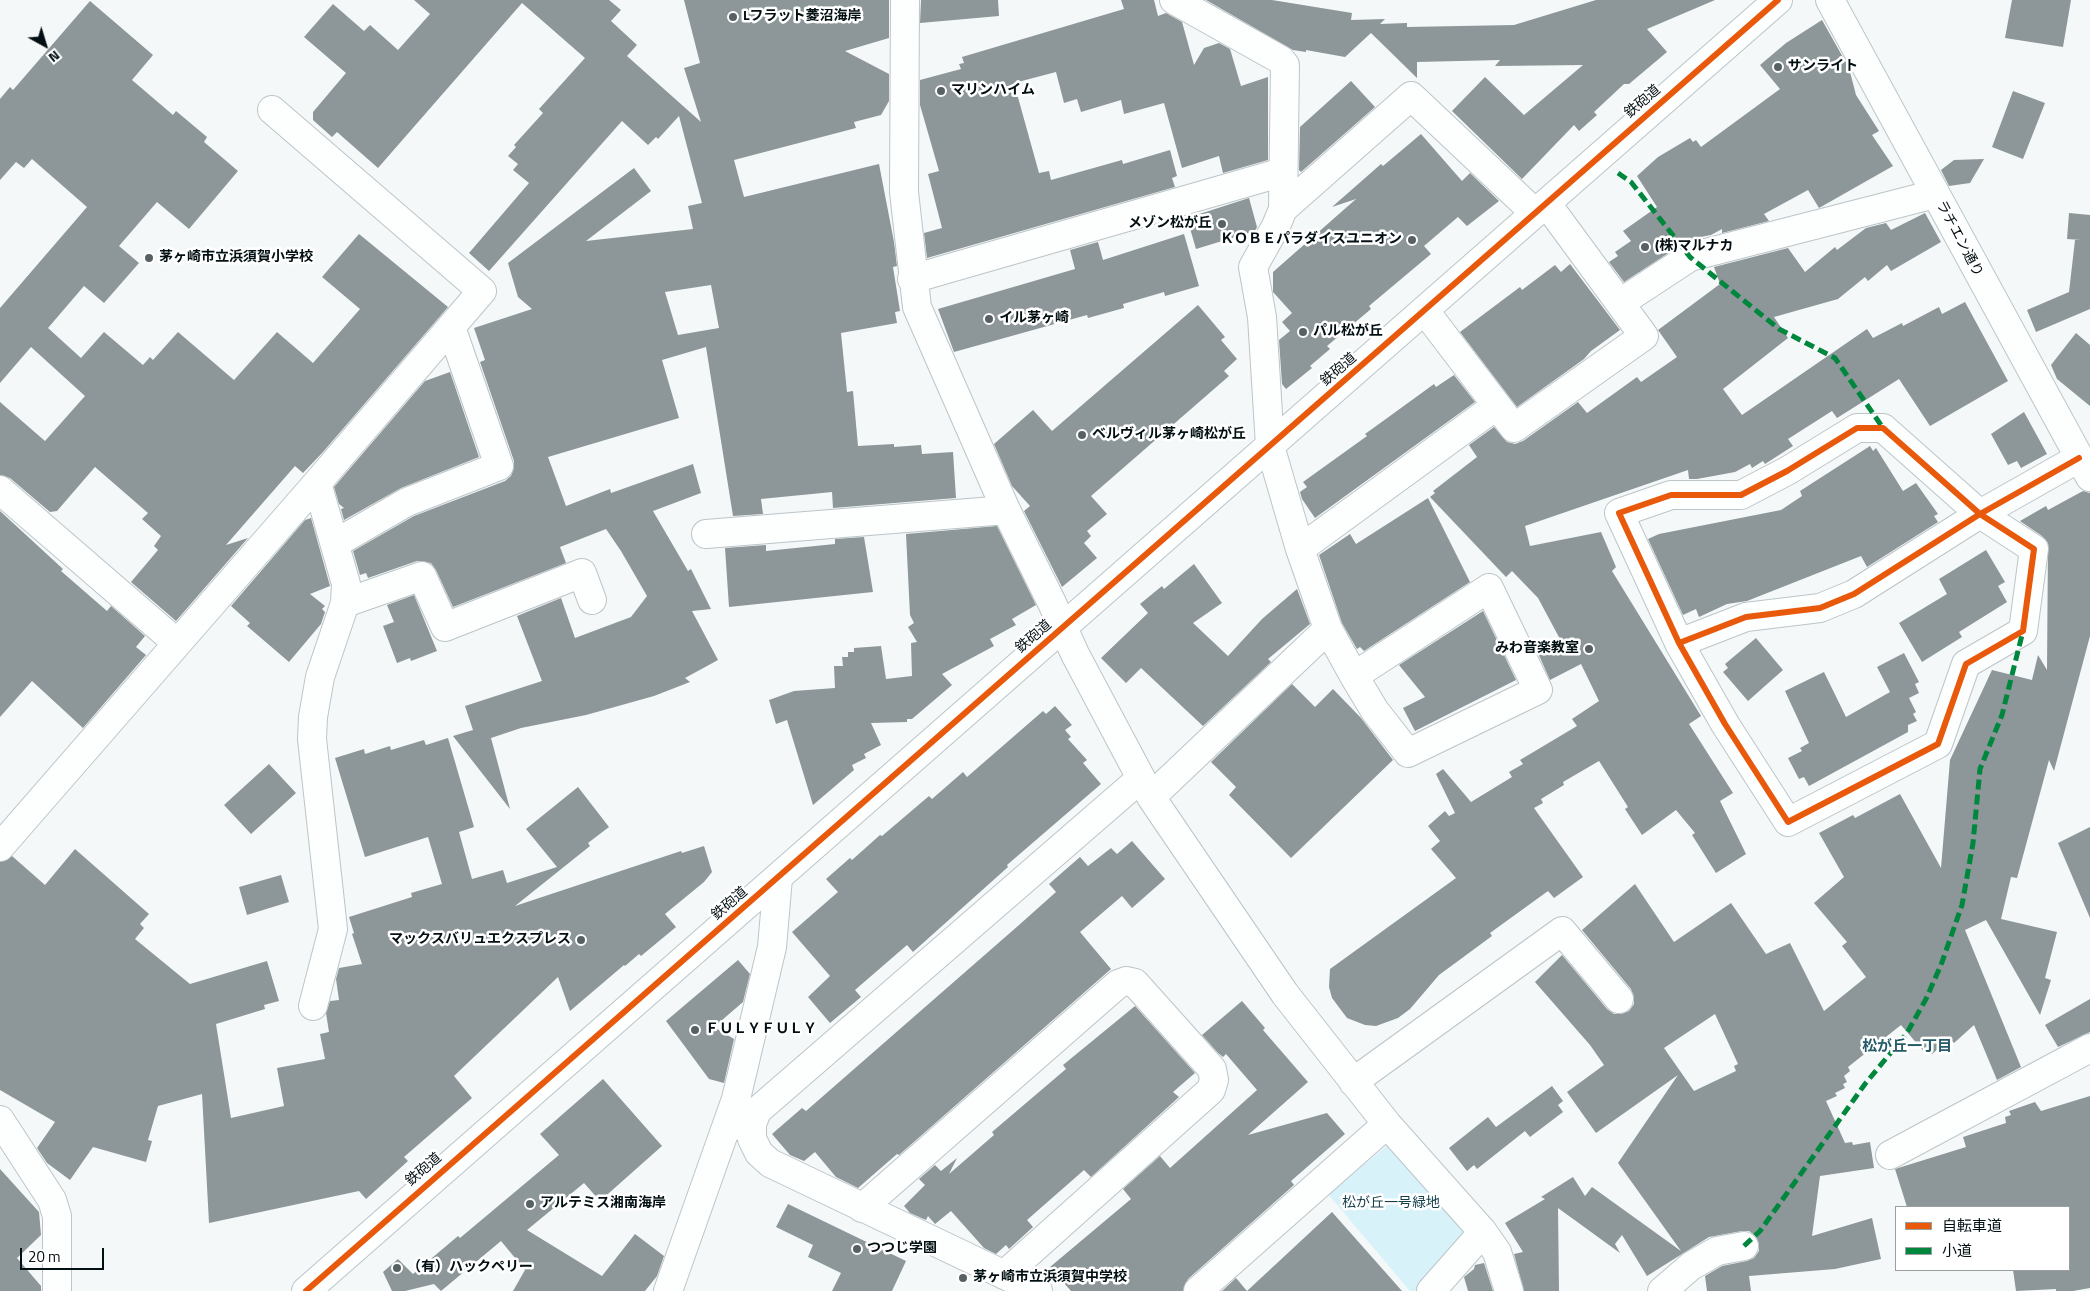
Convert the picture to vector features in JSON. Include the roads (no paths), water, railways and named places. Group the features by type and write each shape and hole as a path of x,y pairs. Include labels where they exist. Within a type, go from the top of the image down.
{"street":[{"path":"905,0 904,192 912,279 917,307 924,327 1006,510 1063,628 1145,788 1285,994 1387,1124 1483,1232 1497,1252 1509,1291"},
{"path":"1174,0 1281,60 1285,65 1283,208 1276,226 1253,267 1262,317 1270,446 1300,549 1328,629 1354,676 1375,711 1408,753 1538,690 1489,588 1354,676"},
{"name":"鉄砲道","path":"306,1291 1778,0"},
{"name":"ラチエン通り","path":"1830,0 2085,468"},
{"path":"1283,208 1411,96 1541,208 1620,303 1644,336 1514,428 1425,311"},
{"path":"0,847 318,483 482,291 272,110"},
{"path":"912,279 1283,172"},
{"path":"1620,303 1690,257 1935,194"},
{"path":"336,543 407,502 500,466 452,328"},
{"path":"1300,549 1496,406"},
{"path":"1857,428 1883,428 1980,514 2034,549 2023,631 1966,664 1938,744 1788,822 1725,724 1679,643 1619,512 1671,495 1741,495 1787,471 1857,428"},
{"path":"1679,643 1746,617 1820,608 1854,594 1980,514 2085,468"},
{"path":"313,1006 333,929 312,739 313,717 320,677 345,603 346,584 318,483"},
{"path":"0,490 177,644"},
{"path":"706,534 1006,510"},
{"path":"345,603 422,576 445,627 582,573 592,600"},
{"path":"668,1291 739,1125 1145,788 1328,629"},
{"path":"778,878 772,947 736,1099 739,1125 752,1139 759,1153 770,1163 1038,1291"},
{"path":"1353,1082 1562,931 1619,999"},
{"path":"862,1208 1118,984 1126,981 1136,983 1212,1069 1214,1080 1211,1090 1004,1275"},
{"path":"1890,1155 2090,1048"},
{"path":"0,1120 52,1200 57,1216 57,1291"},
{"path":"1198,1291 1387,1124"},
{"path":"1431,1291 1483,1232"},
{"path":"1662,1291 1693,1278 1717,1251 1744,1246"}],"place":[{"name":"Lフラット菱沼海岸","path":"733,17"},
{"name":"サンライト","path":"1778,67"},
{"name":"マリンハイム","path":"941,91"},
{"name":"メゾン松が丘","path":"1222,224"},
{"name":"ＫＯＢＥパラダイスユニオン","path":"1412,240"},
{"name":"(株)マルナカ","path":"1645,247"},
{"name":"茅ヶ崎市立浜須賀小学校","path":"149,258"},
{"name":"イル茅ヶ崎","path":"989,319"},
{"name":"パル松が丘","path":"1303,332"},
{"name":"ベルヴィル茅ヶ崎松が丘","path":"1082,435"},
{"name":"みわ音楽教室","path":"1589,649"},
{"name":"マックスバリュエクスプレス","path":"581,940"},
{"name":"ＦＵＬＹＦＵＬＹ","path":"695,1030"},
{"name":"アルテミス湘南海岸","path":"530,1204"},
{"name":"つつじ学園","path":"857,1249"},
{"name":"（有）ハックペリー","path":"397,1268"},
{"name":"茅ヶ崎市立浜須賀中学校","path":"963,1278"}],"district":[{"name":"松が丘一丁目","path":"1907,1047"}],"park label":[{"name":"松が丘一号緑地","path":"1391,1204"}]}
